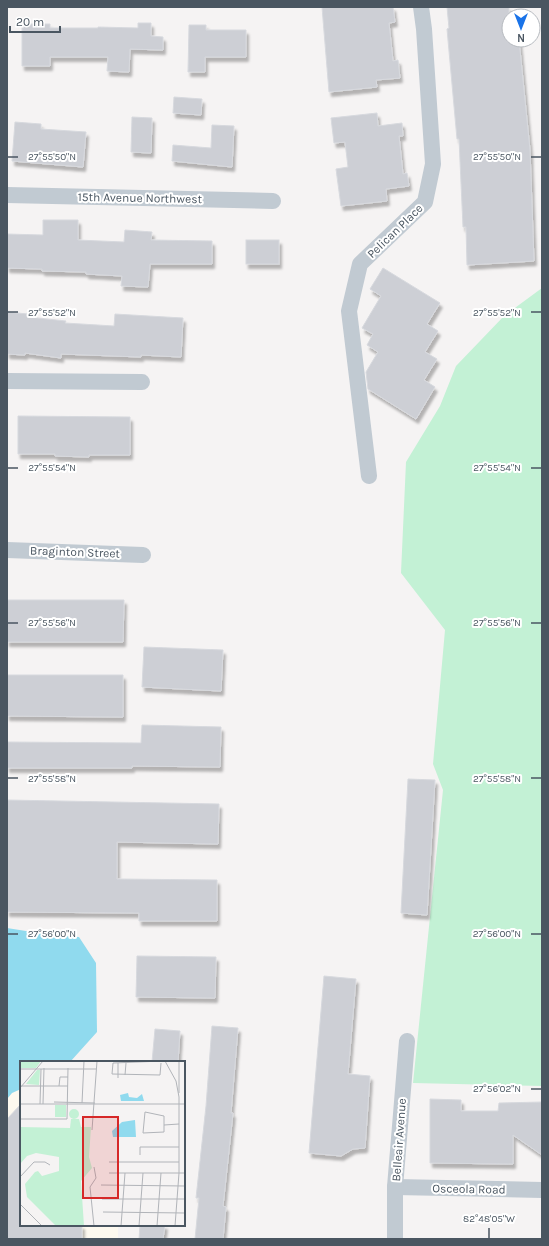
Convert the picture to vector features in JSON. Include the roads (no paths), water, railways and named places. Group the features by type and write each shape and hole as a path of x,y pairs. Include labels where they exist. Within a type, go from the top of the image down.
{"street":[{"name":"Pelican Place","path":"370,476 349,311 360,264 425,202 433,164 424,29 421,7"},
{"name":"15th Avenue Northwest","path":"7,195 273,201"},
{"path":"7,381 142,382"},
{"name":"Braginton Street","path":"7,550 143,555"},
{"name":"Belleair Avenue","path":"395,1239 395,1188 407,1041"},
{"name":"Osceola Road","path":"395,1188 542,1190"}],"water":[{"path":"7,928 51,935 79,937 96,963 97,1032 71,1061 20,1061 20,1089 12,1093 7,1099"}]}
